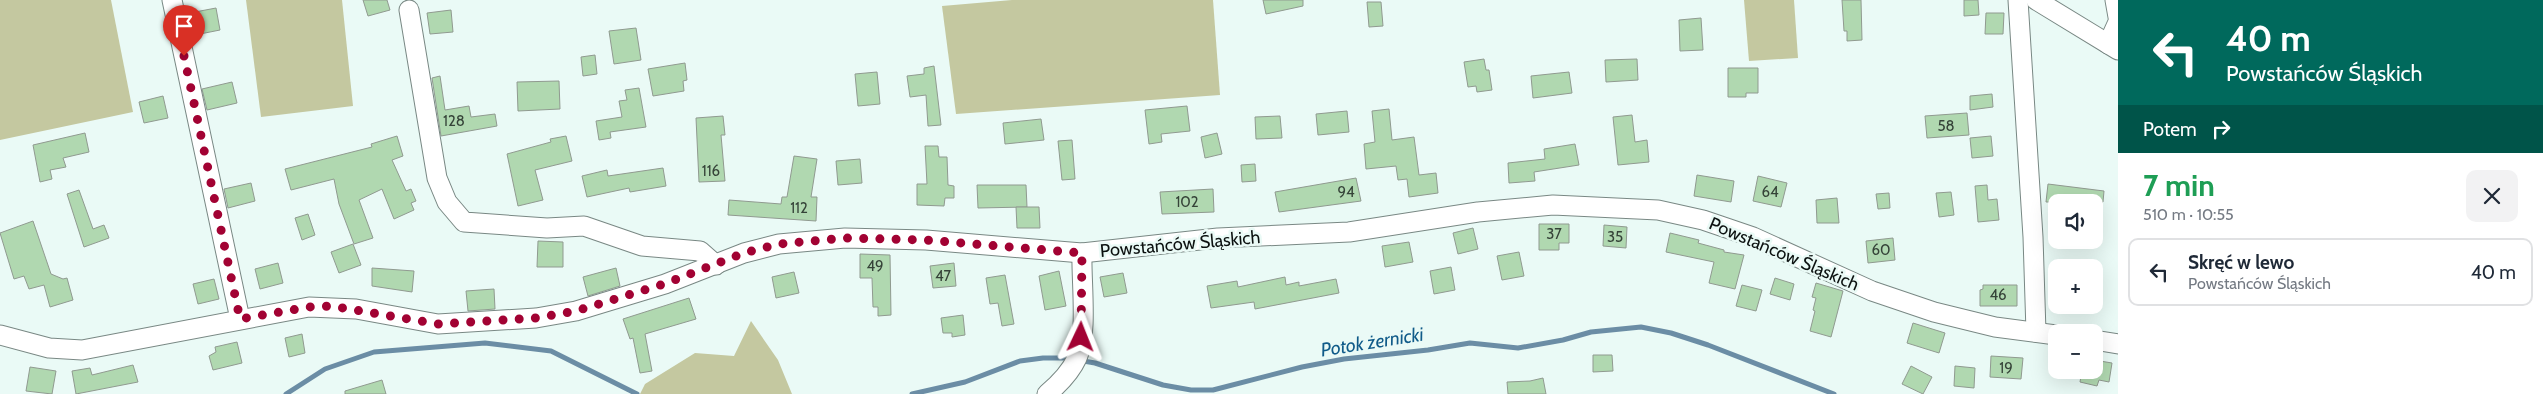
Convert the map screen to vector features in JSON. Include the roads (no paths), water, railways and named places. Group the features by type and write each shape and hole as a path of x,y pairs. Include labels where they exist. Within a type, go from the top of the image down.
{"street":[{"path":"172,0 240,319"},
{"path":"2018,0 2033,237 2036,332"},
{"path":"2036,0 2113,47 2118,22"},
{"path":"2116,0 2118,17"},
{"path":"409,10 437,178 447,202 464,222 547,228 584,226 642,246 700,251 716,265"},
{"name":"Powstańców Śląskich","path":"0,335 49,348 82,350 240,319 309,307 331,306 438,324 536,318 576,311 664,284 744,253 779,244 845,238 926,240 1082,253 1218,238 1349,232 1478,212 1553,205 1658,210 1703,220 1753,237 1872,291 1934,312 1995,326 2048,334"},
{"path":"1047,394 1064,378 1077,357 1082,322 1082,253"},
{"path":"2103,342 2118,344"}],"waterway":[{"name":"Potok żernicki","path":"912,394 965,382 1020,361 1043,358 1066,358 1095,363 1163,385 1191,390 1213,390 1302,367 1344,359 1428,350 1470,343 1518,348 1563,340 1591,332 1641,327 1671,333 1708,345 1834,394"},
{"name":"Potok żernicki","path":"286,394 325,369 374,352 485,343 551,351 637,394"}]}
